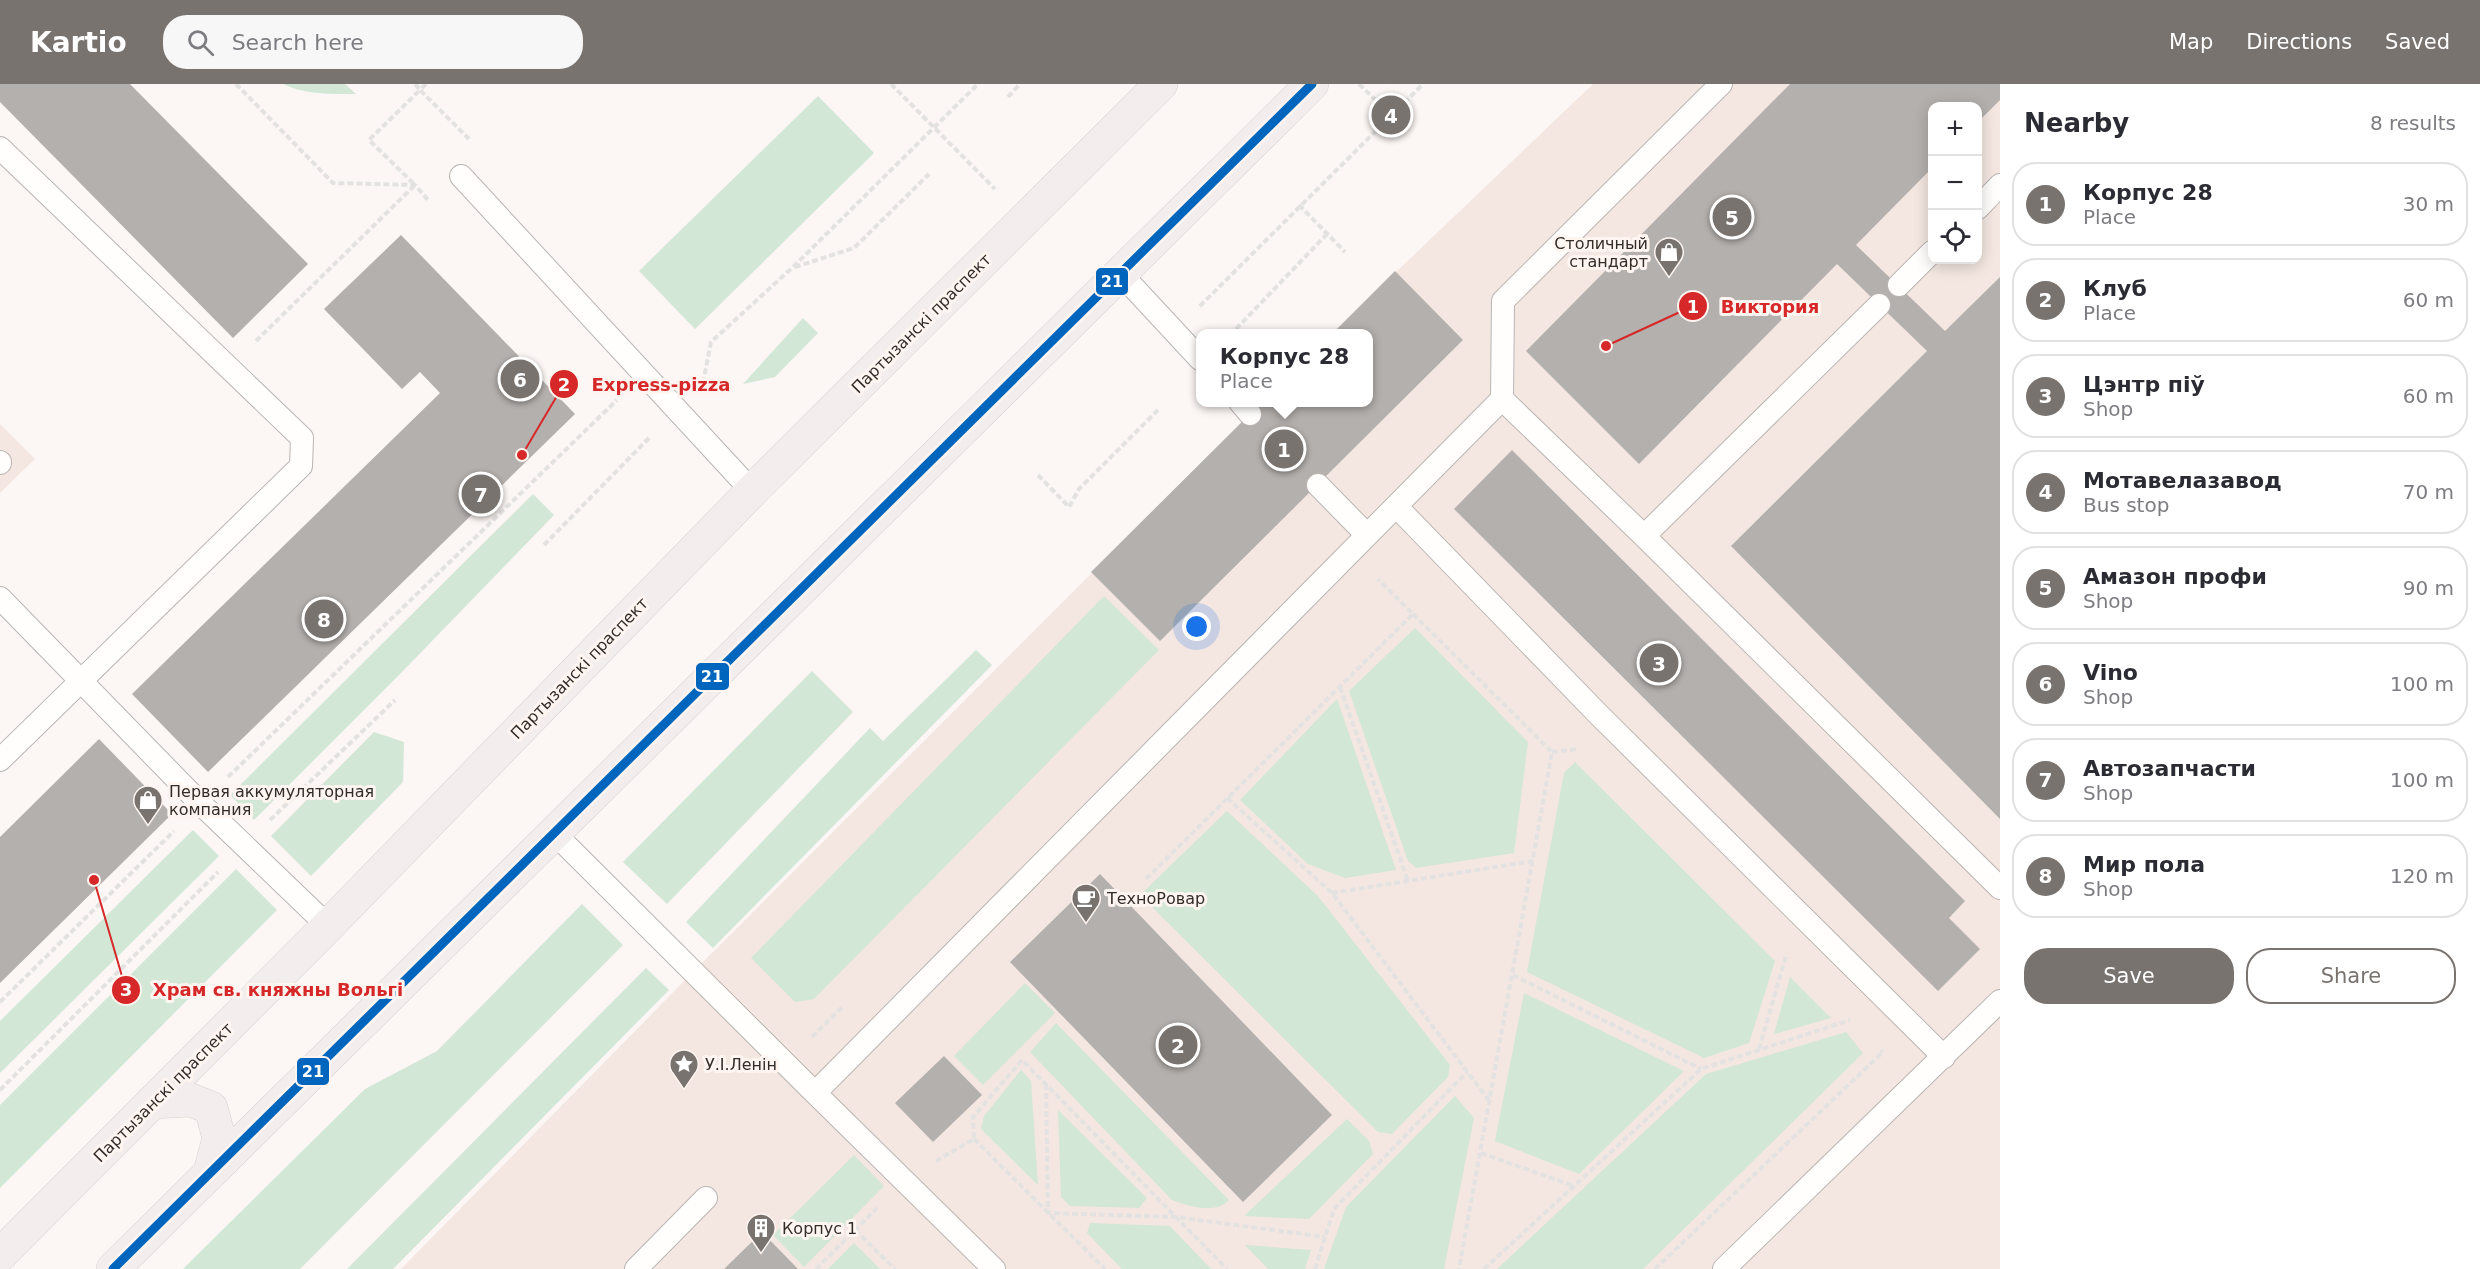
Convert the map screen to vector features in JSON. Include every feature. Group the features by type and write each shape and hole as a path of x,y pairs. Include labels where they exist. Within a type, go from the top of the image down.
{"main road":[{"name":"Партызанскі праспект","path":"0,1255 328,926 752,491 1161,84"},
{"path":"113,1269 1312,84"},
{"path":"152,1102 191,1100 211,1108 219,1138 210,1172"}],"lane":[{"path":"816,1093 1502,399 1503,301 1721,84"},
{"path":"0,148 303,438 301,465 0,760"},
{"path":"461,176 752,491"},
{"path":"1982,203 2000,185"},
{"path":"1899,285 1928,256"},
{"path":"1121,274 1196,355"},
{"path":"1644,536 1879,305"},
{"path":"1502,399 2000,888"},
{"path":"1318,485 1367,535"},
{"path":"1396,506 1598,714 1944,1057"},
{"path":"0,598 201,804 328,926"},
{"path":"555,834 994,1269"},
{"path":"1724,1269 2000,1001"},
{"path":"636,1269 706,1198"}],"path":[{"path":"236,84 333,183 414,185"},
{"path":"415,84 420,90"},
{"path":"426,84 369,140 431,202"},
{"path":"891,84 1025,219"},
{"path":"544,545 702,385 711,342 792,268 978,84"},
{"path":"1008,97 1020,84"},
{"path":"1359,84 1390,115"},
{"path":"1174,332 1423,84"},
{"path":"792,268 854,248 929,174"},
{"path":"228,368 414,185"},
{"path":"1299,205 1345,252"},
{"path":"1236,329 1327,234"},
{"path":"609,391 617,400 677,410"},
{"path":"0,1002 617,400"},
{"path":"1038,475 1069,507 1078,489 1158,410"},
{"path":"1378,579 1552,752"},
{"path":"1146,879 1413,614"},
{"path":"1340,687 1408,881"},
{"path":"0,1090 245,844 394,700"},
{"path":"1552,752 1579,749 1587,757"},
{"path":"1459,1269 1552,752"},
{"path":"1227,798 1332,893 1490,1102"},
{"path":"1332,893 1533,861"},
{"path":"1778,947 1794,964"},
{"path":"1758,1049 1786,956"},
{"path":"1513,975 1701,1069"},
{"path":"1842,1012 1859,1028"},
{"path":"1484,1269 1701,1069 1850,1020"},
{"path":"1655,1269 1883,1052 1875,1044"},
{"path":"1105,1269 974,1139 973,1117 1022,1060 1227,1269"},
{"path":"1314,1269 1334,1209 1467,1072"},
{"path":"1046,1083 1048,1213"},
{"path":"816,1269 903,1180 974,1139"},
{"path":"1481,1153 1574,1186"},
{"path":"1048,1213 1176,1216 1325,1237"},
{"path":"855,1230 895,1269"}],"shaded area":[{"path":"1593,84 2000,84 2000,1269 401,1269 693,972 1258,407 1373,407 1373,329 1336,329"},
{"path":"0,424 35,459 0,493"}],"green space":[{"path":"283,84 345,84 356,94 309,92"},
{"path":"818,96 874,153 695,329 639,271"},
{"path":"803,318 818,333 775,377 743,384"},
{"path":"533,494 554,515 254,820 230,795"},
{"path":"1104,596 1159,650 814,999 795,1002 751,958"},
{"path":"1415,628 1528,742 1514,853 1416,868 1408,861 1349,691"},
{"path":"976,650 992,665 713,948 686,922 870,728 883,741"},
{"path":"812,671 853,712 667,904 623,862"},
{"path":"1337,699 1396,870 1345,878 1308,864 1240,800"},
{"path":"374,732 404,742 403,782 311,876 271,836"},
{"path":"1575,762 1775,961 1749,1043 1704,1058 1527,972 1564,773"},
{"path":"1227,811 1318,896 1450,1065 1448,1077 1392,1134 1378,1132 1140,895"},
{"path":"193,830 219,856 0,1073 0,1021"},
{"path":"236,869 277,910 0,1188 0,1105"},
{"path":"582,904 623,945 300,1269 183,1269 365,1089 437,1051"},
{"path":"646,968 669,990 393,1269 347,1269"},
{"path":"1790,977 1831,1018 1774,1034"},
{"path":"1025,983 1055,1013 983,1085 954,1056"},
{"path":"1524,993 1684,1071 1579,1174 1495,1141"},
{"path":"1056,1023 1229,1200 1217,1207 1202,1208 1172,1200 1030,1052"},
{"path":"1846,1032 1863,1053 1643,1269 1497,1269 1706,1074"},
{"path":"1021,1070 1031,1081 1038,1185 981,1129 984,1116"},
{"path":"1455,1096 1474,1118 1444,1269 1324,1269 1346,1207"},
{"path":"1058,1110 1147,1198 1139,1208 1070,1206 1061,1197"},
{"path":"1347,1119 1369,1141 1373,1154 1309,1219 1244,1216"},
{"path":"854,1155 884,1186 804,1267 773,1235"},
{"path":"1090,1223 1170,1226 1211,1269 1122,1269 1087,1233"},
{"path":"854,1243 880,1269 828,1269"},
{"path":"1245,1245 1311,1250 1305,1269 1268,1269"}],"building":[{"path":"0,84 130,84 308,264 233,338 0,102"},
{"path":"1790,84 2000,84 2000,100 1982,118 1982,102 1928,102 1928,172 1856,245 1945,331 2000,277 2000,819 1731,546 1927,351 1837,264 1639,464 1526,351"},
{"path":"401,235 575,414 208,772 132,694 440,393 420,372 402,389 324,309"},
{"path":"1395,271 1463,340 1160,641 1091,572 1257,407 1373,407 1373,329 1337,329"},
{"path":"1512,450 1965,901 1949,918 1980,949 1938,991 1454,509"},
{"path":"99,739 172,814 0,983 0,837"},
{"path":"1100,874 1332,1115 1243,1202 1010,962"},
{"path":"944,1056 982,1095 933,1142 895,1103"},
{"name":"Корпус 1","path":"762,1232 798,1269 724,1269"}],"transit line":[{"name":"21","path":"113,1269 1312,84"}],"place":[{"name":"Мотавелазавод","path":"1391,115"},
{"name":"Амазон профи","path":"1732,217"},
{"name":"Столичный стандарт","path":"1669,278"},
{"name":"Виктория","path":"1606,346"},
{"name":"Vino","path":"520,379"},
{"name":"Корпус 28","path":"1284,449"},
{"name":"Express-pizza","path":"522,455"},
{"name":"Автозапчасти","path":"481,494"},
{"name":"Мир пола","path":"324,619"},
{"name":"Цэнтр піў","path":"1659,663"},
{"name":"Первая аккумуляторная компания","path":"148,826"},
{"name":"Храм св. княжны Вольгі","path":"94,880"},
{"name":"ТехноРовар","path":"1086,924"},
{"name":"Клуб","path":"1178,1045"},
{"name":"У.І.Ленін","path":"684,1090"},
{"name":"Корпус 1","path":"761,1254"}]}
